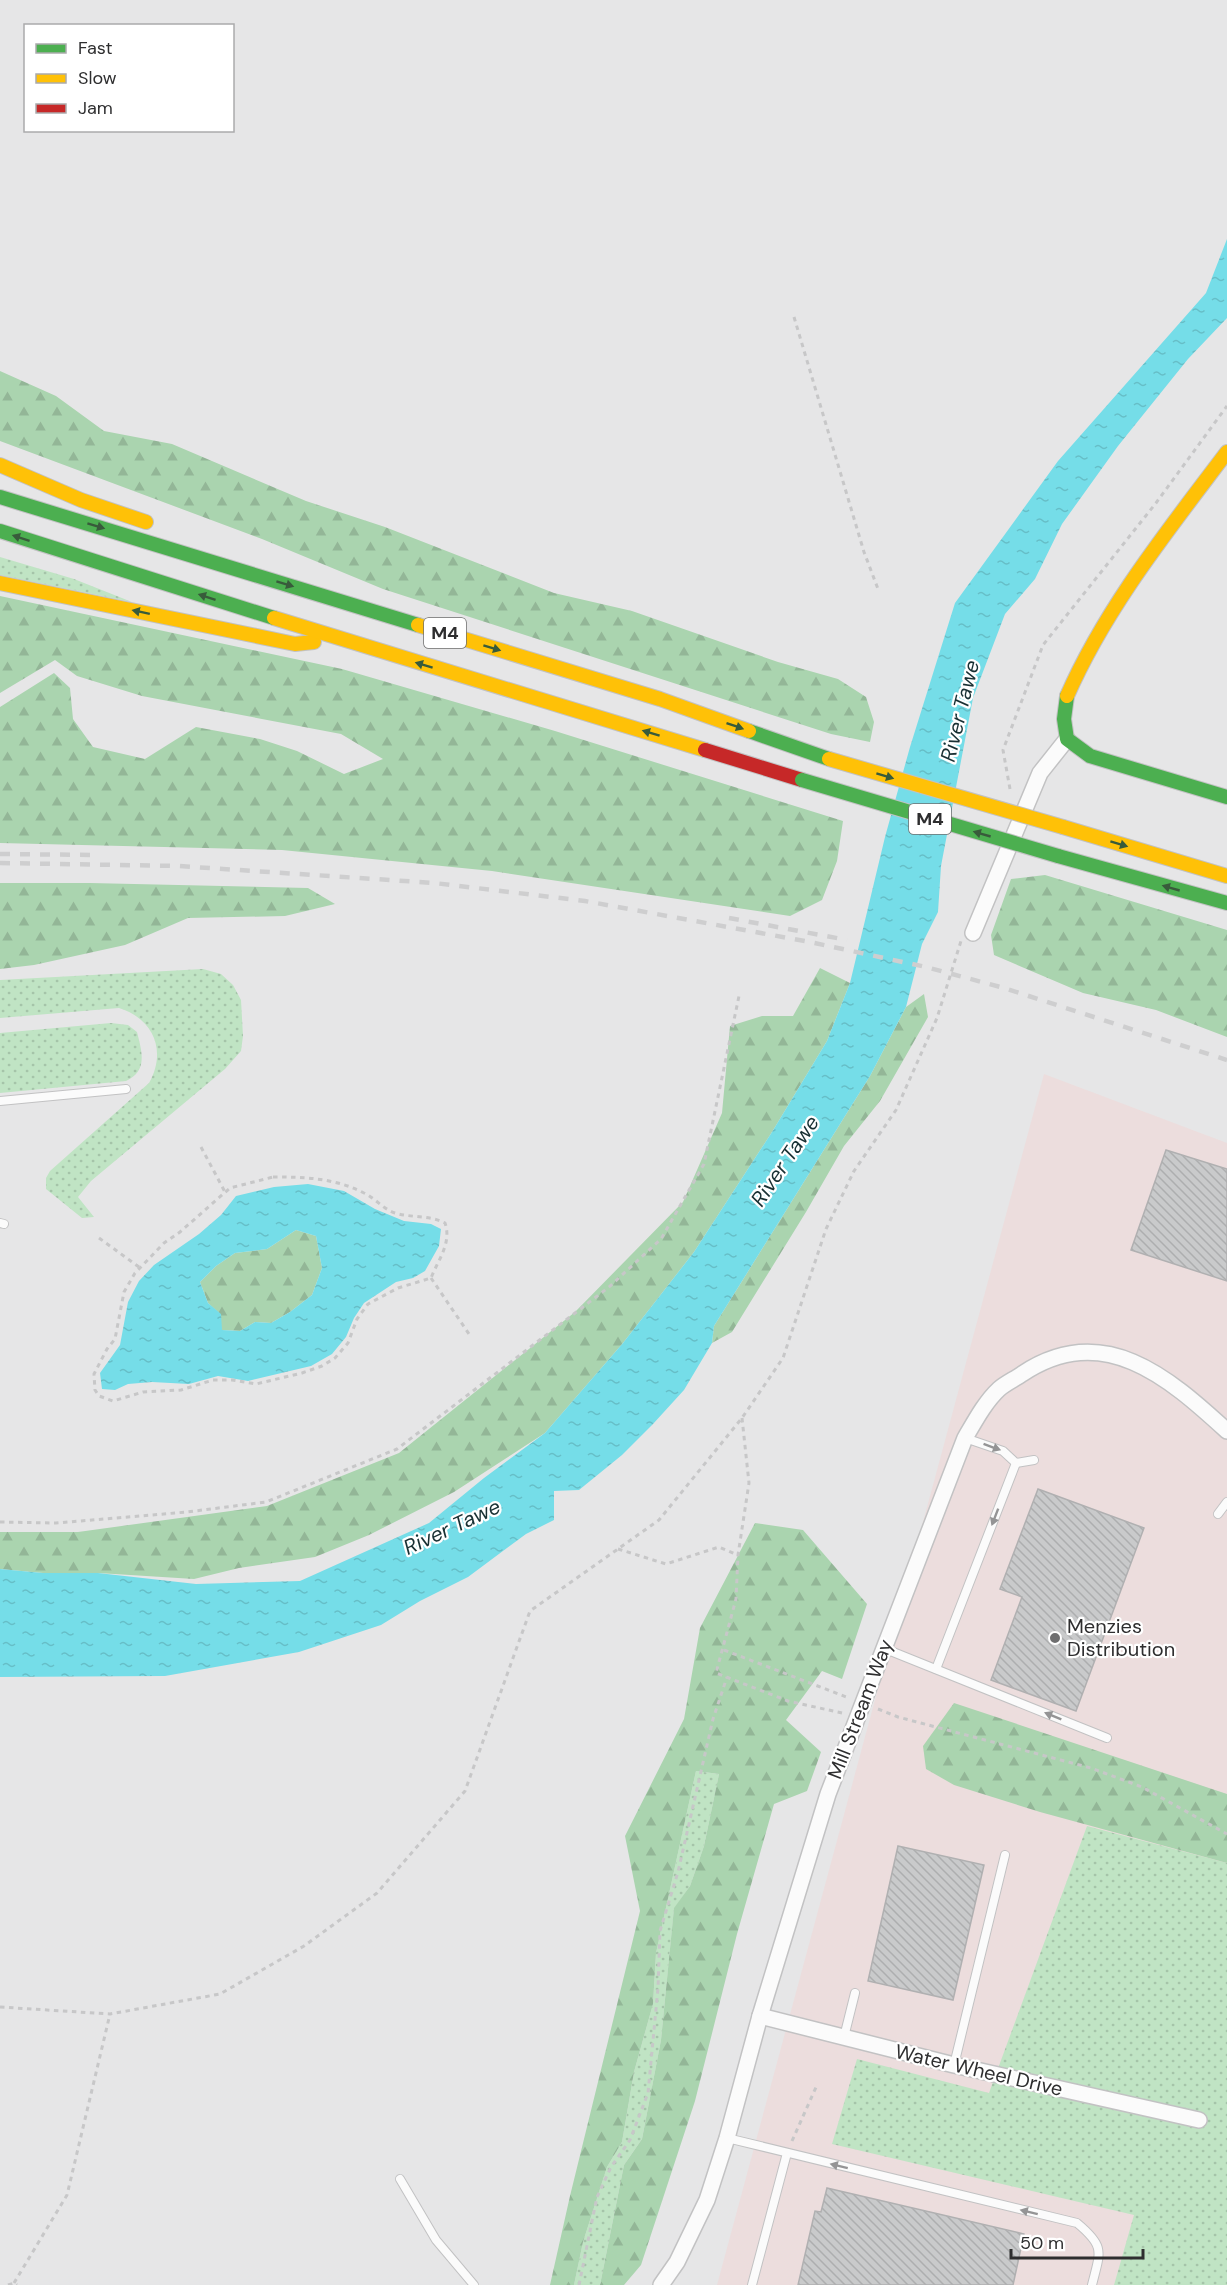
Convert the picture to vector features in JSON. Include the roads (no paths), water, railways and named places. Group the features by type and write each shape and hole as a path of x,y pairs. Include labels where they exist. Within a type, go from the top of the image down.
{"main road":[{"path":"1227,452 1144,563 1079,668 1066,697 1064,719 1067,740 1090,756 1227,797"},
{"path":"0,465 81,500 154,525"},
{"name":"M4","path":"0,497 660,699 829,759 1227,876"},
{"name":"M4","path":"0,531 343,640 802,780 1058,856 1227,903"},
{"name":"M4","path":"183,539 230,567"},
{"name":"M4","path":"0,583 295,644 343,640"}],"street":[{"path":"969,932 1040,773 1067,740"},
{"name":"Mill Stream Way","path":"661,2285 677,2262 707,2200 828,1794 965,1438 999,1389 1044,1360 1073,1353 1096,1353 1123,1357 1153,1371 1196,1403 1227,1431"},
{"name":"Water Wheel Drive","path":"760,2016 954,2065 1199,2120"}],"lane":[{"path":"0,1101 126,1089"},
{"path":"965,1438 1003,1452 1016,1463 1034,1460"},
{"path":"936,1669 1016,1463"},
{"path":"1218,1515 1227,1502"},
{"path":"883,1648 1107,1738"},
{"path":"954,2065 1005,1855"},
{"path":"844,2037 855,1993"},
{"path":"727,2138 1077,2223 1093,2236 1100,2251 1092,2285"},
{"path":"752,2285 787,2153"},
{"path":"400,2179 436,2240 474,2285"}],"water":[{"name":"River Tawe","path":"1227,239 1227,318 1188,359 1118,446 1062,524 1035,579 1005,614 973,698 941,866 938,912 922,944 906,1007 870,1076 714,1326 712,1343 684,1390 622,1455 579,1490 554,1491 554,1520 526,1534 468,1577 420,1601 381,1625 299,1652 165,1676 0,1677 0,1569 43,1573 98,1573 196,1584 300,1581 429,1523 484,1478 545,1433 623,1343 694,1252 772,1132 827,1041 850,983 885,837 910,747 955,603 1058,461 1206,293"},
{"path":"308,1184 344,1191 375,1209 404,1221 431,1224 441,1229 439,1246 425,1271 413,1278 396,1282 364,1303 354,1318 346,1337 332,1354 311,1366 248,1381 218,1376 189,1384 152,1382 128,1384 115,1390 102,1389 100,1373 120,1345 128,1302 139,1281 154,1265 199,1234 221,1215 236,1196 274,1187","holes":["296,1230 316,1236 322,1268 312,1295 271,1323 255,1322 240,1331 222,1330 221,1314 208,1303 200,1282 216,1266 235,1253 267,1249"]}],"railway":[{"path":"0,854 97,855"},
{"path":"0,863 179,866 434,883 585,901 810,942 926,967 1004,988 1227,1060"},
{"path":"729,918 847,940"}],"place":[{"name":"Menzies Distribution","path":"1055,1638"}]}
